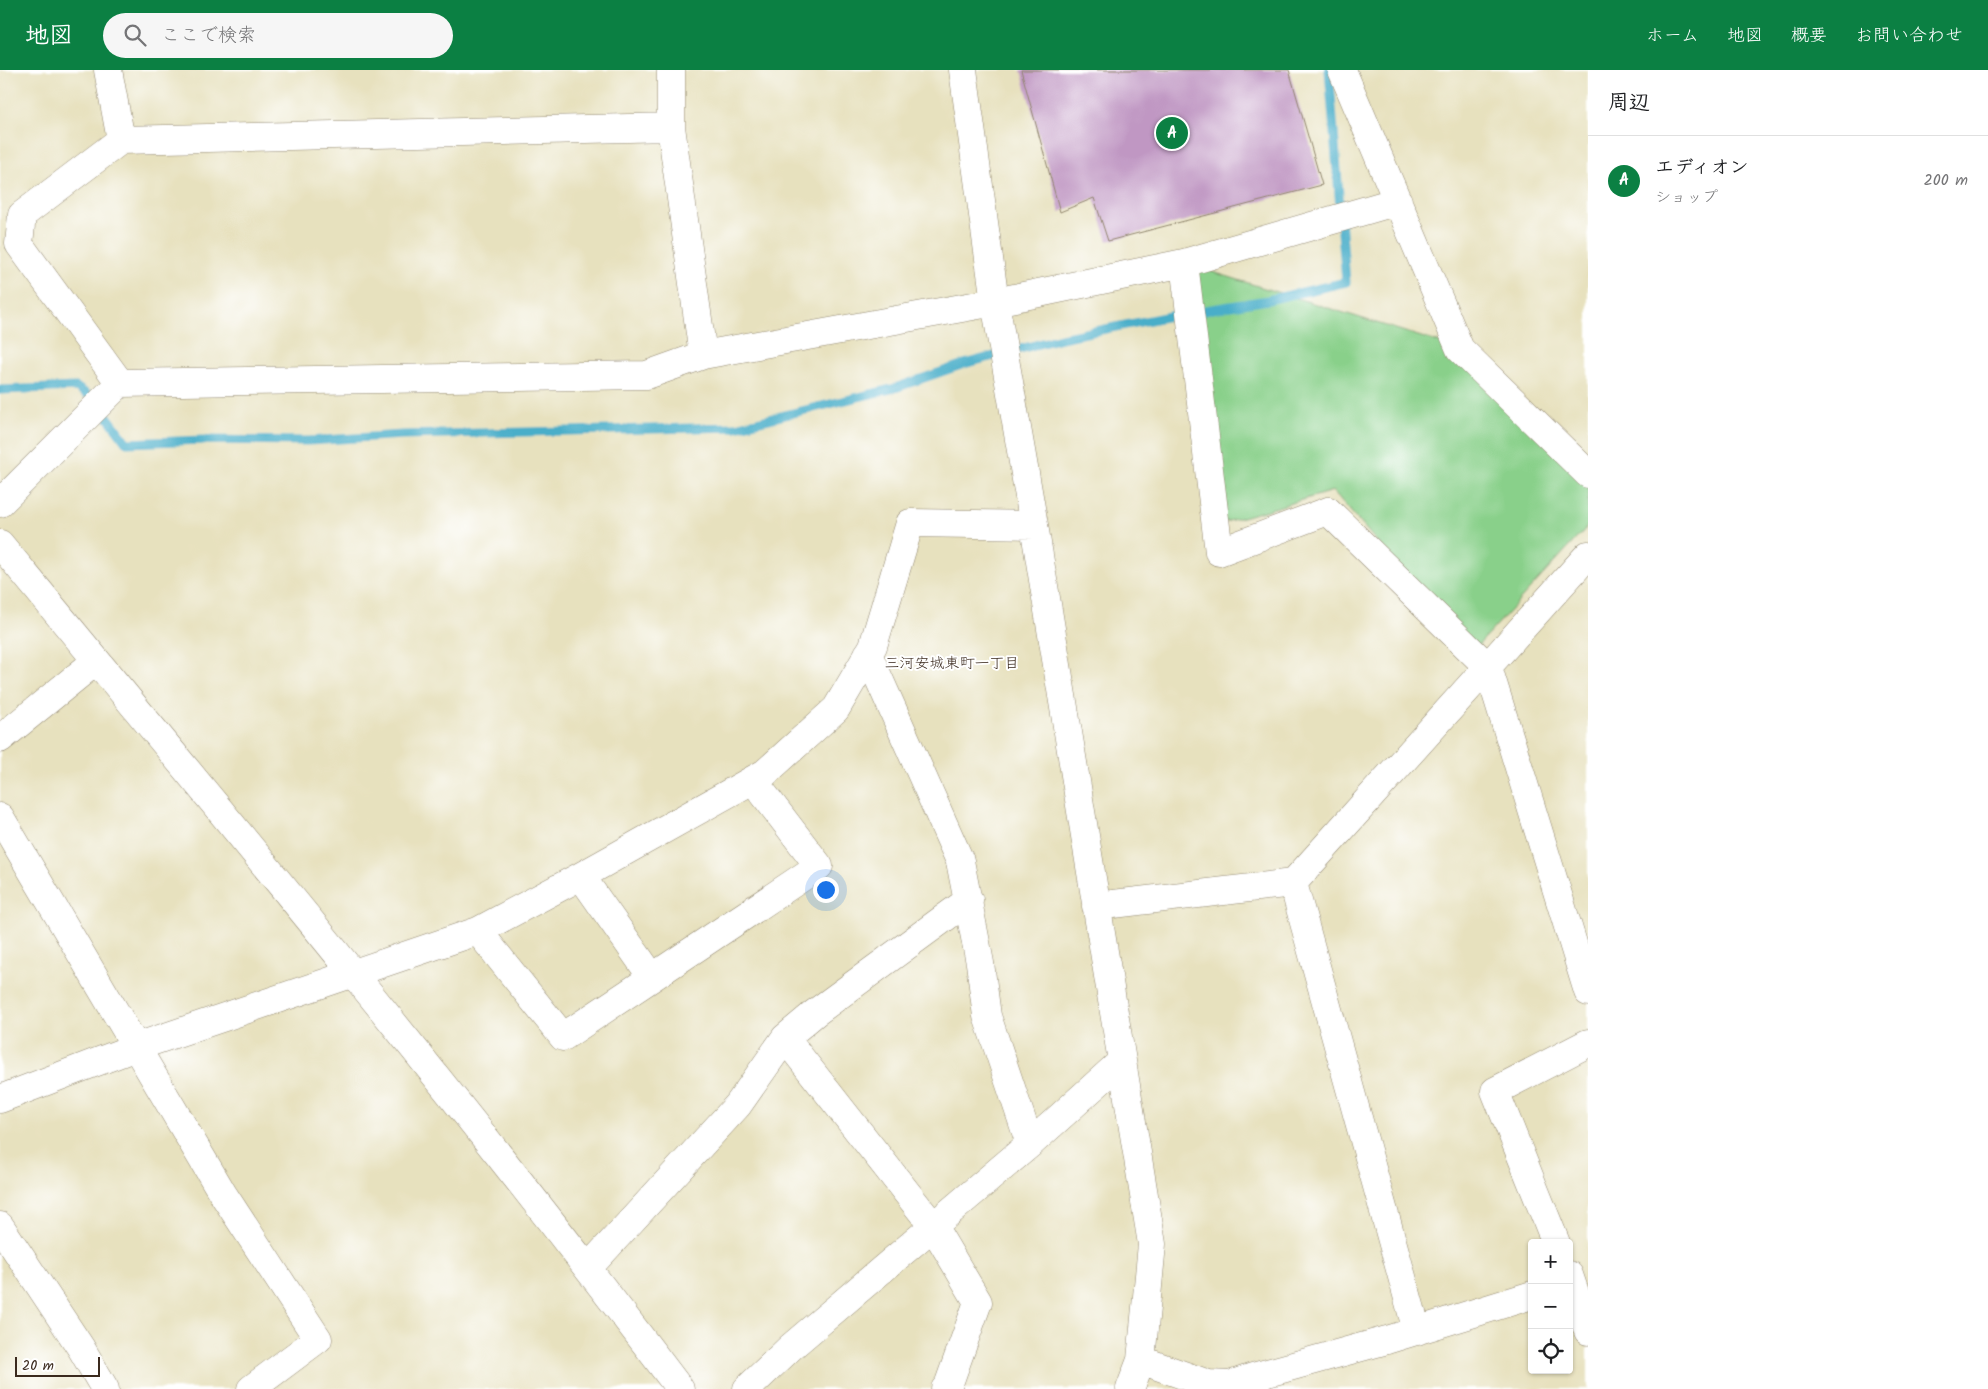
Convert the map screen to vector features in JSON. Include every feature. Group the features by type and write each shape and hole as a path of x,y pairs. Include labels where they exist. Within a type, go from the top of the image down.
{"street":[{"path":"108,70 121,140"},
{"path":"671,70 671,126 703,355"},
{"path":"963,70 995,302 1034,524 1152,1244 1141,1360 1130,1389"},
{"path":"1342,70 1460,349 1588,474"},
{"path":"120,383 19,244 22,216 121,140 671,126"},
{"path":"0,502 120,383 647,375 703,355 995,302 1184,263 1398,201"},
{"path":"1184,263 1219,552 1328,511 1488,667 1588,992"},
{"path":"0,1099 136,1048 353,972 478,931 581,876 765,773 836,709 873,646 910,523 1034,524"},
{"path":"0,544 353,972 588,1268 680,1389"},
{"path":"1096,906 1294,883 1588,555"},
{"path":"868,654 960,861 969,900 986,1016 1030,1144"},
{"path":"0,739 96,661"},
{"path":"478,931 563,1036 819,866 752,780"},
{"path":"0,817 223,1194 318,1339 251,1389"},
{"path":"581,876 652,977"},
{"path":"1294,883 1417,1330"},
{"path":"588,1268 738,1104 785,1038 815,1013 969,900"},
{"path":"785,1038 933,1226 978,1302 948,1386 945,1389"},
{"path":"1554,1239 1495,1090 1588,1043"},
{"path":"747,1389 791,1347 1030,1144 1121,1062"},
{"path":"0,1226 81,1348 105,1389"},
{"path":"1575,1279 1588,1331"},
{"path":"1141,1360 1208,1384 1230,1385 1387,1340 1528,1296"}],"green space":[{"path":"1184,263 1460,349 1588,474 1588,526 1472,652 1333,491 1215,525"}],"building":[{"path":"1021,70 1289,70 1322,185 1108,241 1094,198 1060,212"}],"waterway":[{"path":"0,390 76,387 95,400 127,443 203,440 308,441 403,435 736,427 895,388 964,364 1061,338 1175,315 1268,300 1346,282 1329,70"}],"place":[{"name":"エディオン","path":"1172,133"}],"district":[{"name":"三河安城東町一丁目","path":"952,664"}]}
